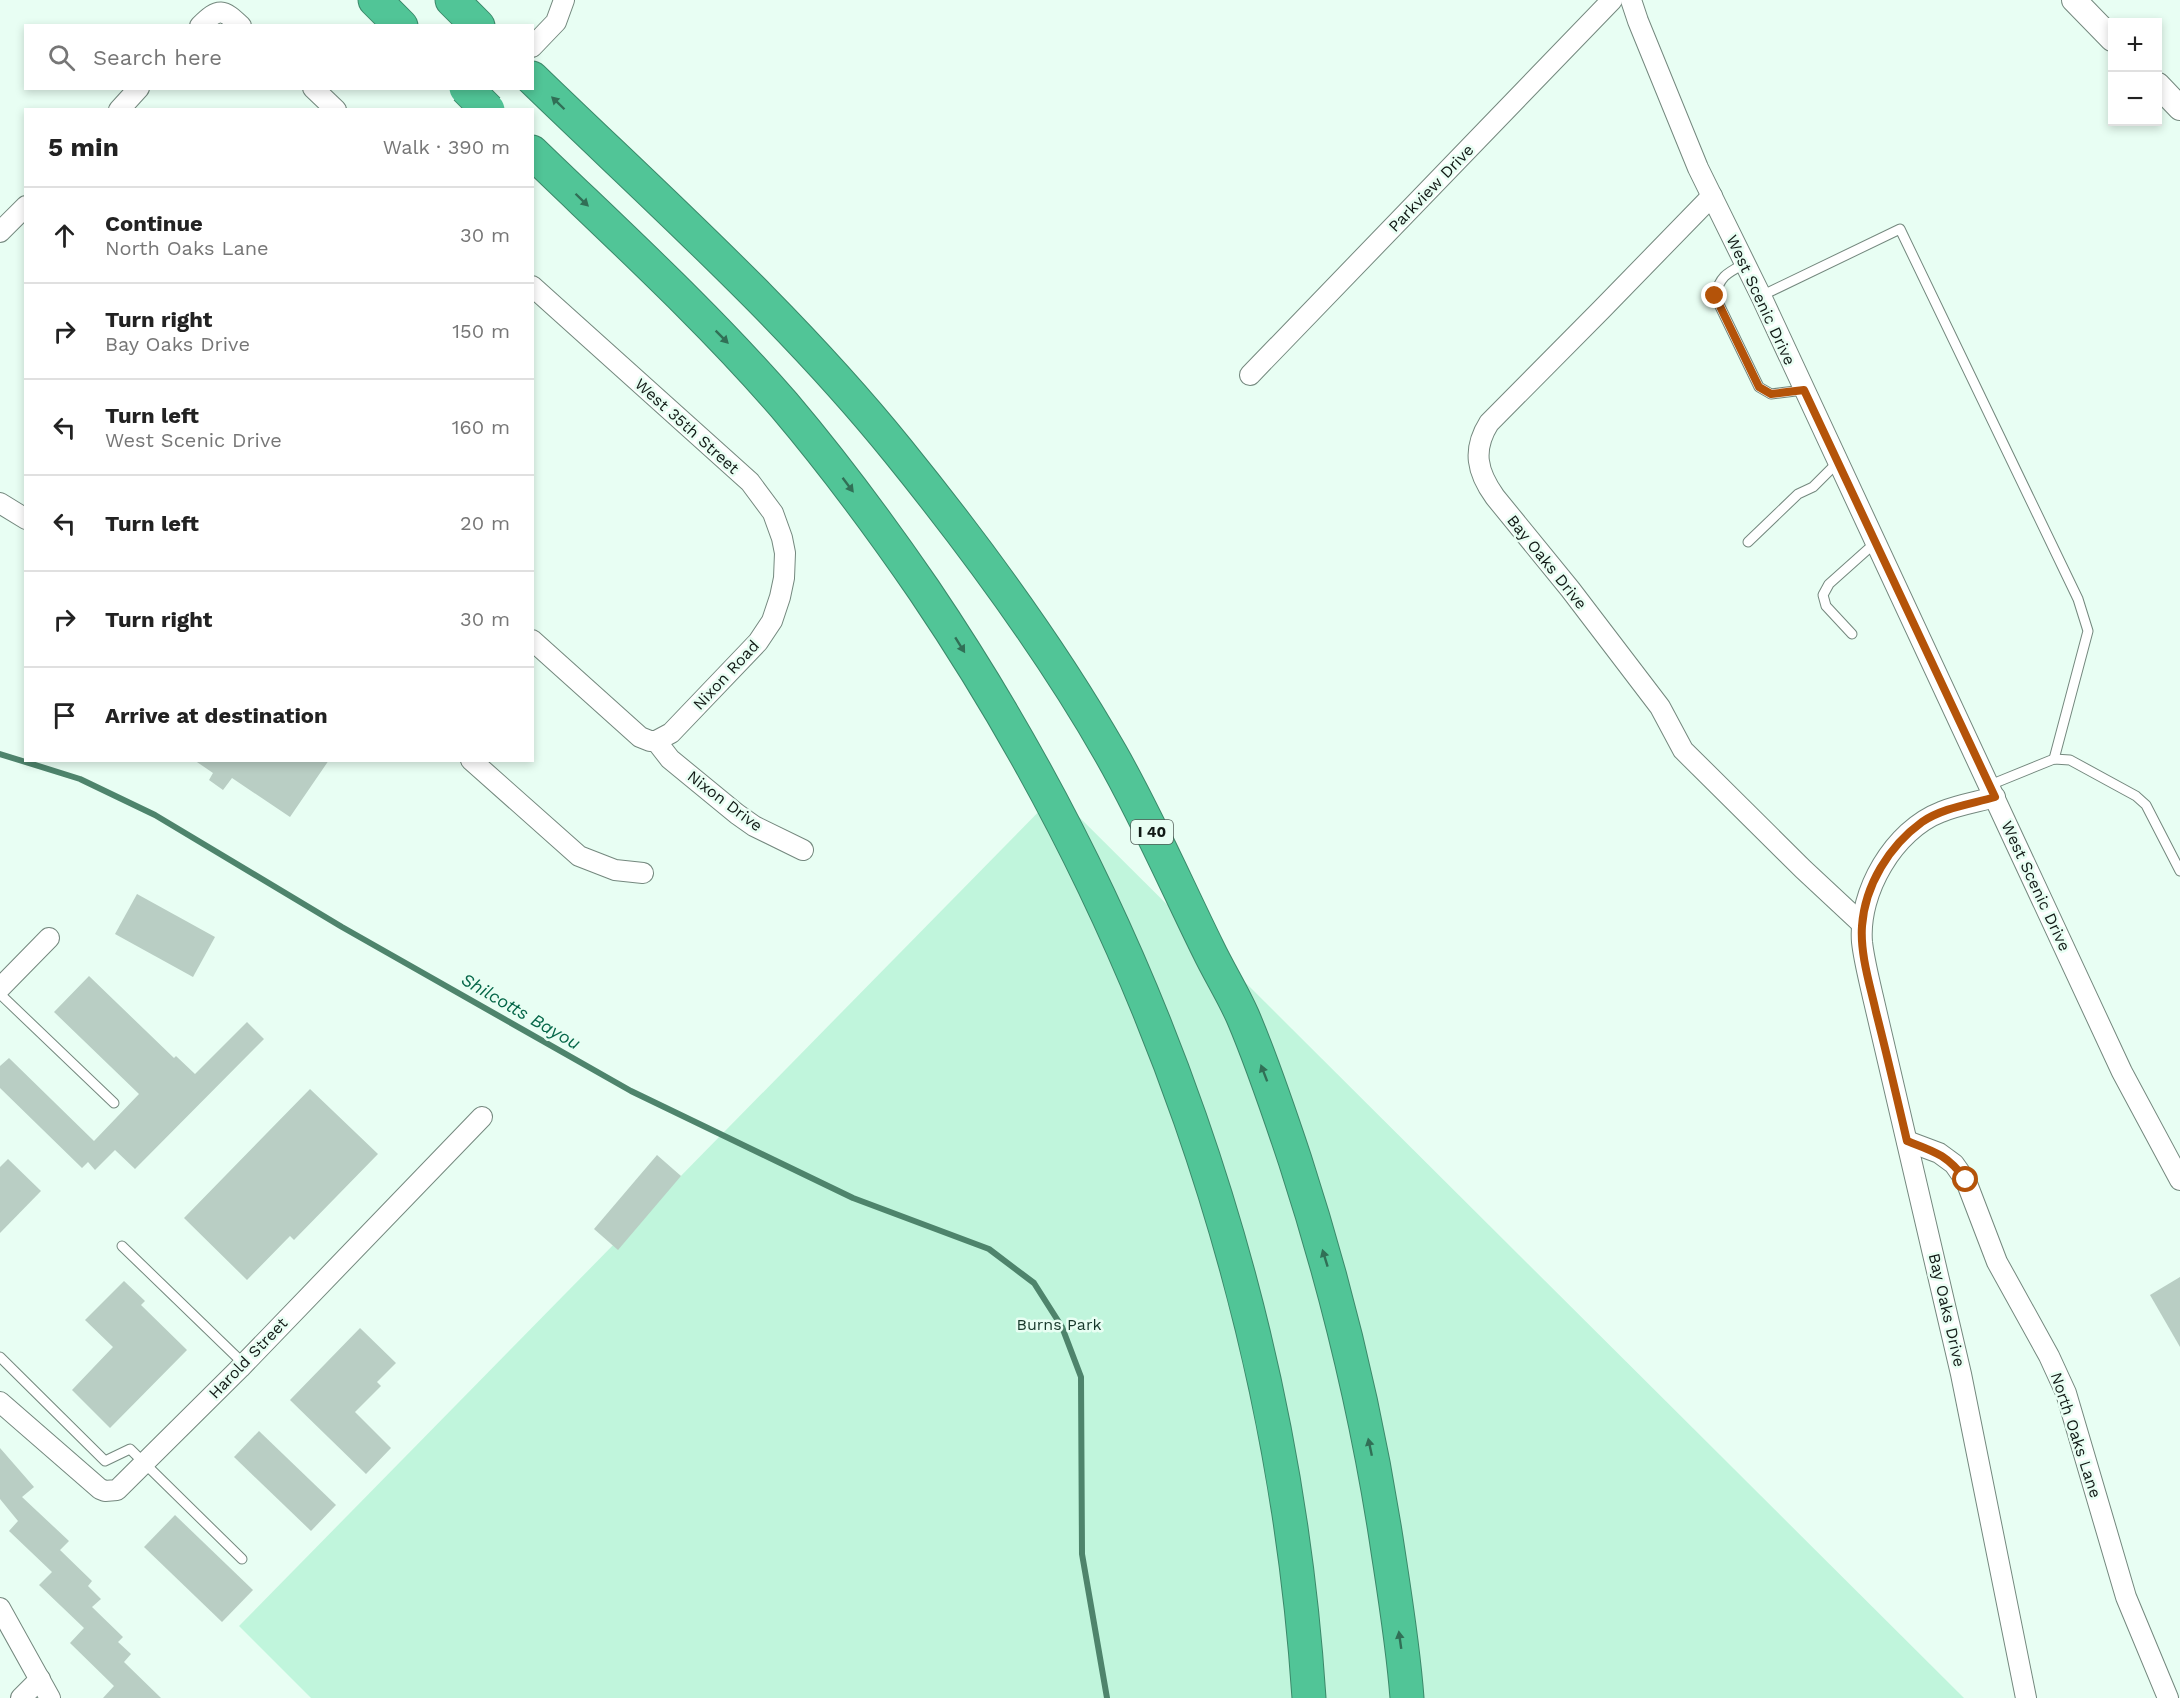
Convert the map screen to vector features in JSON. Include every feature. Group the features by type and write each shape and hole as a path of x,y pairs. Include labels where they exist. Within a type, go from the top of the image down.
{"highway":[{"path":"375,0 399,24"},
{"path":"452,0 476,24"},
{"name":"I 40","path":"534,80 817,357 897,449 992,571 1056,666 1107,748 1144,817 1245,1022 1278,1111 1333,1282 1376,1472 1407,1698"},
{"path":"468,90 486,108"},
{"path":"536,156 731,346 844,479 889,539 950,629 1012,728 1062,819 1112,922 1147,1002 1188,1112 1234,1255 1251,1319 1275,1432 1296,1563 1309,1698"}],"street":[{"path":"534,45 556,22 564,0"},
{"name":"Parkview Drive","path":"1251,375 1612,0"},
{"name":"West Scenic Drive","path":"1631,0 1642,32 1712,196 1761,296 2122,1072 2180,1180"},
{"path":"2074,0 2108,35"},
{"path":"202,24 210,15 219,12 226,12 239,24"},
{"path":"121,108 138,90"},
{"path":"315,90 334,108"},
{"path":"475,108 491,90"},
{"path":"2162,90 2180,108"},
{"name":"Bay Oaks Drive","path":"1712,196 1489,423 1482,434 1477,457 1484,483 1570,589 1660,707 1683,750 1862,924"},
{"path":"0,232 24,208"},
{"name":"West 35th Street","path":"534,288 750,482 773,513 782,537 785,553 784,578 780,597"},
{"path":"0,503 24,518"},
{"name":"Nixon Road","path":"656,741 671,733 758,642 772,621 780,597"},
{"path":"534,642 640,737 656,741"},
{"name":"Nixon Drive","path":"656,741 670,759 737,814 754,826 803,850"},
{"path":"473,762 579,856 615,870 643,873"},
{"name":"Bay Oaks Drive","path":"1992,791 1923,822 1892,850 1871,887 1862,924 1862,942 1961,1374 2026,1698"},
{"path":"0,988 49,938"},
{"name":"Harold Street","path":"0,1402 100,1489 117,1490 243,1364 482,1117"},
{"name":"North Oaks Lane","path":"1907,1141 1939,1153 1954,1164 1966,1180 1997,1262 2049,1356 2066,1393 2126,1597 2168,1698"},
{"path":"0,1608 50,1698"},
{"path":"21,1698 39,1679"}],"lane":[{"path":"1761,296 1900,229 2078,599 2088,631 2054,759"},
{"path":"1744,264 1726,274 1718,285 1715,296 1759,387 1771,394 1804,390"},
{"path":"1748,542 1798,494 1813,487 1838,462"},
{"path":"1852,634 1826,606 1823,595 1829,584 1876,542"},
{"path":"1992,791 2054,759 2070,760 2136,796 2146,805 2180,871"},
{"path":"0,994 114,1103"},
{"path":"122,1246 243,1364"},
{"path":"0,1357 105,1461 130,1449 243,1559"}],"green space":[{"name":"Burns Park","path":"1056,794 1964,1698 311,1698 239,1626"}],"building":[{"path":"197,762 328,762 290,817 232,778 223,790 209,780 213,773"},
{"path":"137,894 215,937 193,977 115,934"},
{"path":"89,976 174,1058 176,1056 195,1074 247,1022 264,1039 135,1169 115,1150 95,1170 88,1162 82,1168 0,1088 0,1066 9,1058 94,1141 139,1094 54,1012"},
{"path":"310,1089 378,1154 294,1240 290,1236 247,1280 184,1218"},
{"path":"657,1155 681,1176 618,1250 594,1229"},
{"path":"8,1159 41,1191 0,1233 0,1167"},
{"path":"2180,1277 2180,1347 2150,1295"},
{"path":"124,1281 145,1301 141,1305 187,1350 110,1428 72,1390 113,1347 85,1320"},
{"path":"360,1328 396,1363 377,1382 381,1386 355,1412 391,1448 366,1474 290,1400"},
{"path":"259,1431 336,1505 311,1531 234,1457"},
{"path":"0,1448 34,1487 22,1497 69,1541 60,1550 92,1581 88,1586 101,1599 92,1607 123,1637 118,1642 131,1654 124,1662 161,1698 103,1698 114,1686 70,1643 84,1628 39,1585 52,1572 9,1531 18,1521 0,1499"},
{"path":"175,1515 253,1590 222,1622 144,1547"}],"waterway":[{"name":"Shilcotts Bayou","path":"0,754 24,762"},
{"name":"Shilcotts Bayou","path":"26,762 80,779 155,815 342,927 631,1091 853,1198 989,1249 1034,1283 1062,1327 1081,1377 1082,1554 1107,1698"}],"route":[{"path":"1715,296 1759,387 1771,394 1804,390 1995,797 1941,812 1923,822 1903,838 1878,872 1871,887 1862,924 1862,942 1873,997 1907,1141 1939,1153 1954,1164 1966,1180"}]}
